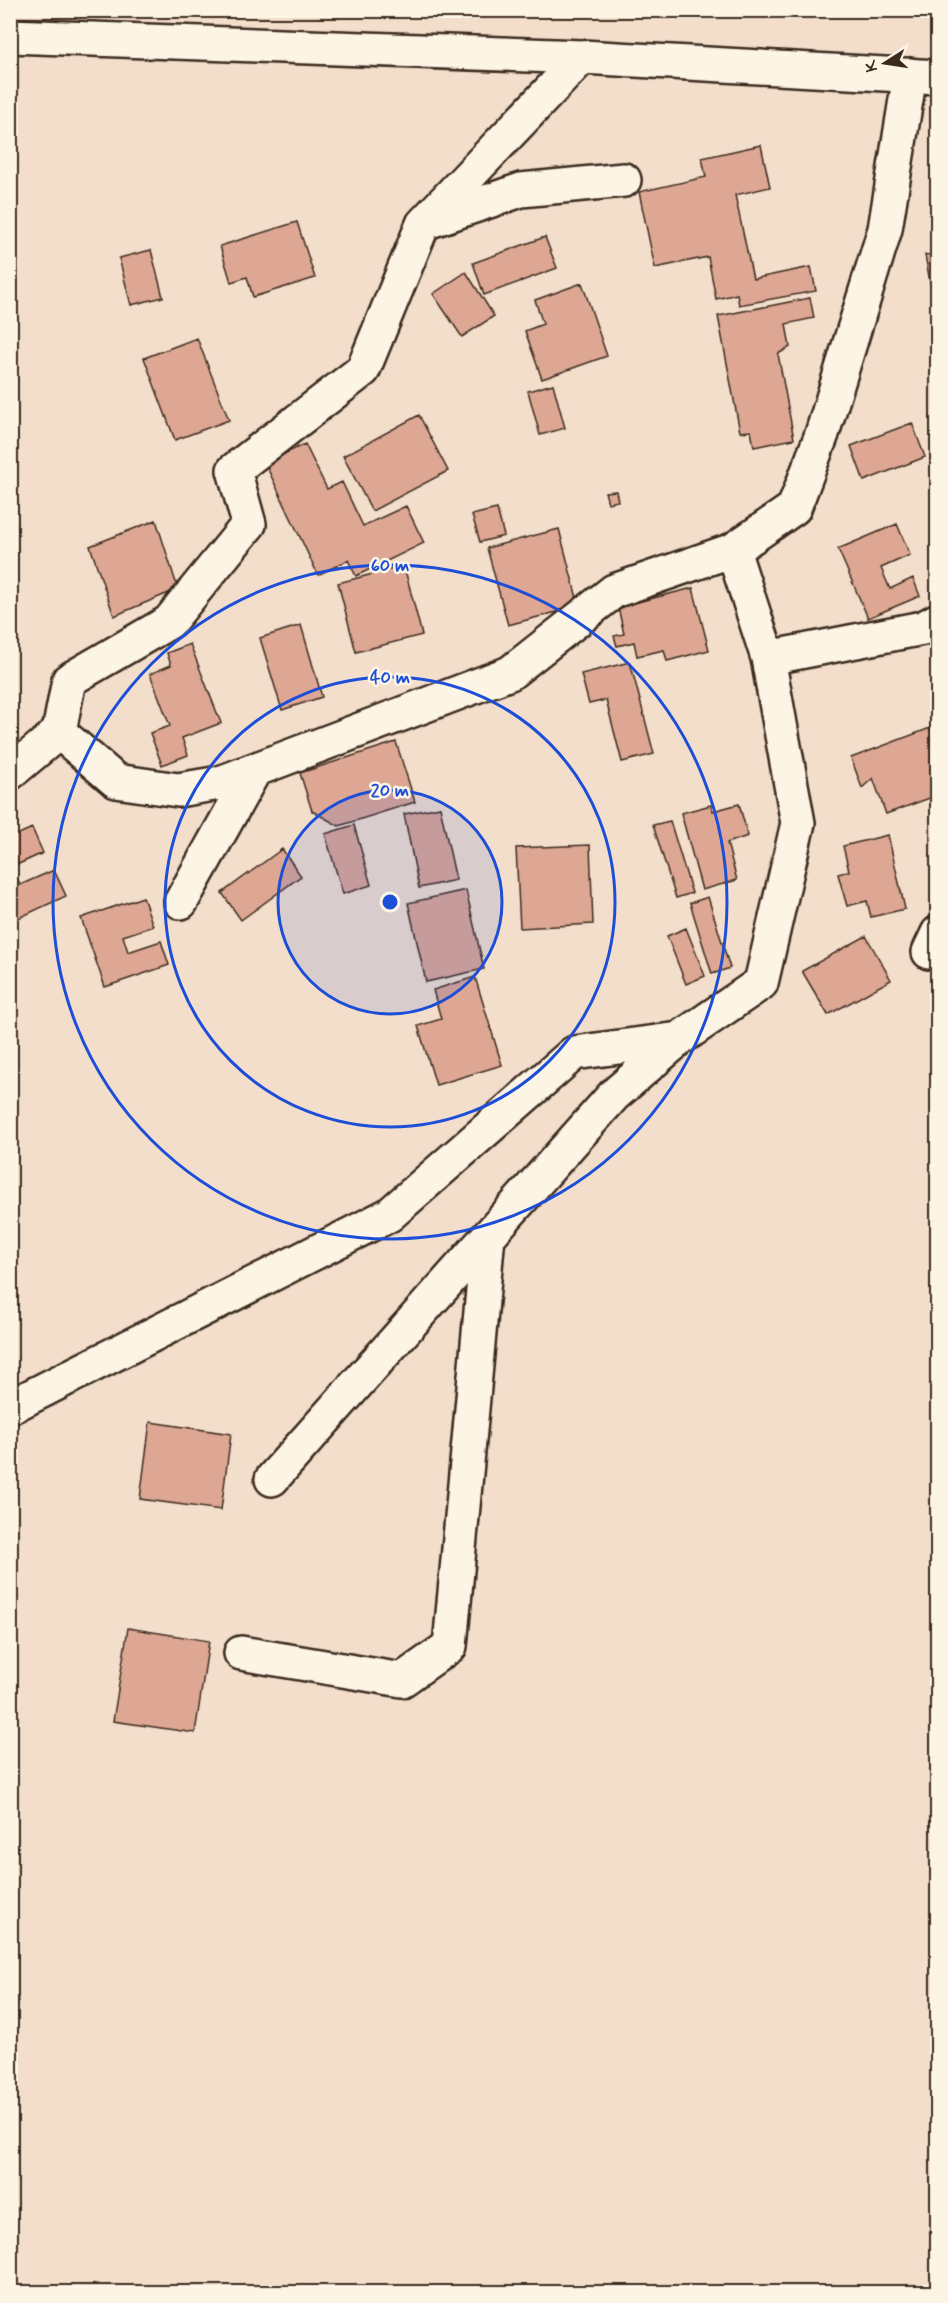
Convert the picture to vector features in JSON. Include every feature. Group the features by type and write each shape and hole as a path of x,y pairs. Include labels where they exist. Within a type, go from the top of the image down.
{"street":[{"path":"10,36 582,57 924,76 885,229 822,434 794,508 733,550 614,591 510,673 220,783 178,790 116,781 59,732"},
{"path":"10,773 59,732 69,680 169,622 249,524 234,470 363,370 423,224 582,57"},
{"path":"423,224 521,190 624,180"},
{"path":"272,1479 614,1095 679,1039 761,983 798,823 768,658 733,550"},
{"path":"768,658 923,628 938,620"},
{"path":"181,902 254,771"},
{"path":"10,1407 389,1215 574,1053 679,1039"},
{"path":"241,1653 402,1680 450,1646 488,1236"}],"building":[{"path":"761,145 770,187 735,195 753,279 811,267 816,291 739,305 737,294 716,299 708,257 655,268 639,192 706,177 702,158"},
{"path":"297,222 315,278 253,297 247,277 231,282 220,246"},
{"path":"545,237 557,268 484,295 473,263"},
{"path":"151,250 163,297 131,305 119,258"},
{"path":"938,253 938,325 925,255"},
{"path":"466,272 494,316 462,337 433,294"},
{"path":"582,283 607,356 542,379 525,331 543,324 535,300"},
{"path":"810,298 814,318 786,324 790,347 778,354 794,439 754,447 751,431 740,432 718,316"},
{"path":"197,338 229,420 175,440 144,358"},
{"path":"553,384 565,428 540,435 528,391"},
{"path":"419,415 448,471 372,511 343,456"},
{"path":"912,423 925,457 864,481 851,446"},
{"path":"305,444 327,489 342,482 363,526 406,506 424,543 356,576 348,560 318,575 265,463"},
{"path":"616,491 618,501 608,503 605,492"},
{"path":"497,509 504,536 480,542 472,515"},
{"path":"156,520 178,589 114,616 90,546"},
{"path":"897,524 910,555 881,568 890,589 913,578 920,596 868,618 838,549"},
{"path":"559,529 579,606 508,625 487,548"},
{"path":"404,566 422,635 356,652 338,583"},
{"path":"693,588 709,650 667,661 664,650 637,656 634,642 617,646 614,636 624,634 618,607"},
{"path":"301,625 322,697 282,710 260,638"},
{"path":"190,644 221,723 182,738 188,755 162,765 150,733 170,726 150,674 171,665 167,653"},
{"path":"630,662 654,754 622,762 606,700 589,704 581,674"},
{"path":"938,725 938,795 886,814 873,778 862,788 851,758"},
{"path":"396,742 415,802 339,826 312,811 300,773"},
{"path":"739,804 748,836 727,843 737,880 702,890 681,813 711,805 713,811"},
{"path":"440,807 456,880 419,888 404,814"},
{"path":"670,821 692,893 676,898 653,825"},
{"path":"354,825 371,885 343,894 325,834"},
{"path":"32,828 43,853 12,867 20,885 54,870 66,896 10,922 10,838"},
{"path":"888,835 905,909 871,917 867,901 847,906 838,874 849,871 843,846"},
{"path":"590,845 593,924 520,928 516,848"},
{"path":"282,849 301,876 241,920 222,893"},
{"path":"466,890 484,969 426,982 408,903"},
{"path":"143,897 153,926 123,936 128,952 161,941 169,965 105,987 81,918"},
{"path":"708,897 730,968 712,974 690,903"},
{"path":"686,928 705,976 686,984 667,936"},
{"path":"866,936 891,980 828,1015 802,971"},
{"path":"475,977 502,1065 436,1085 418,1026 441,1019 433,990"},
{"path":"150,1422 231,1434 221,1510 140,1499"},
{"path":"128,1628 209,1641 195,1733 113,1721"}]}
